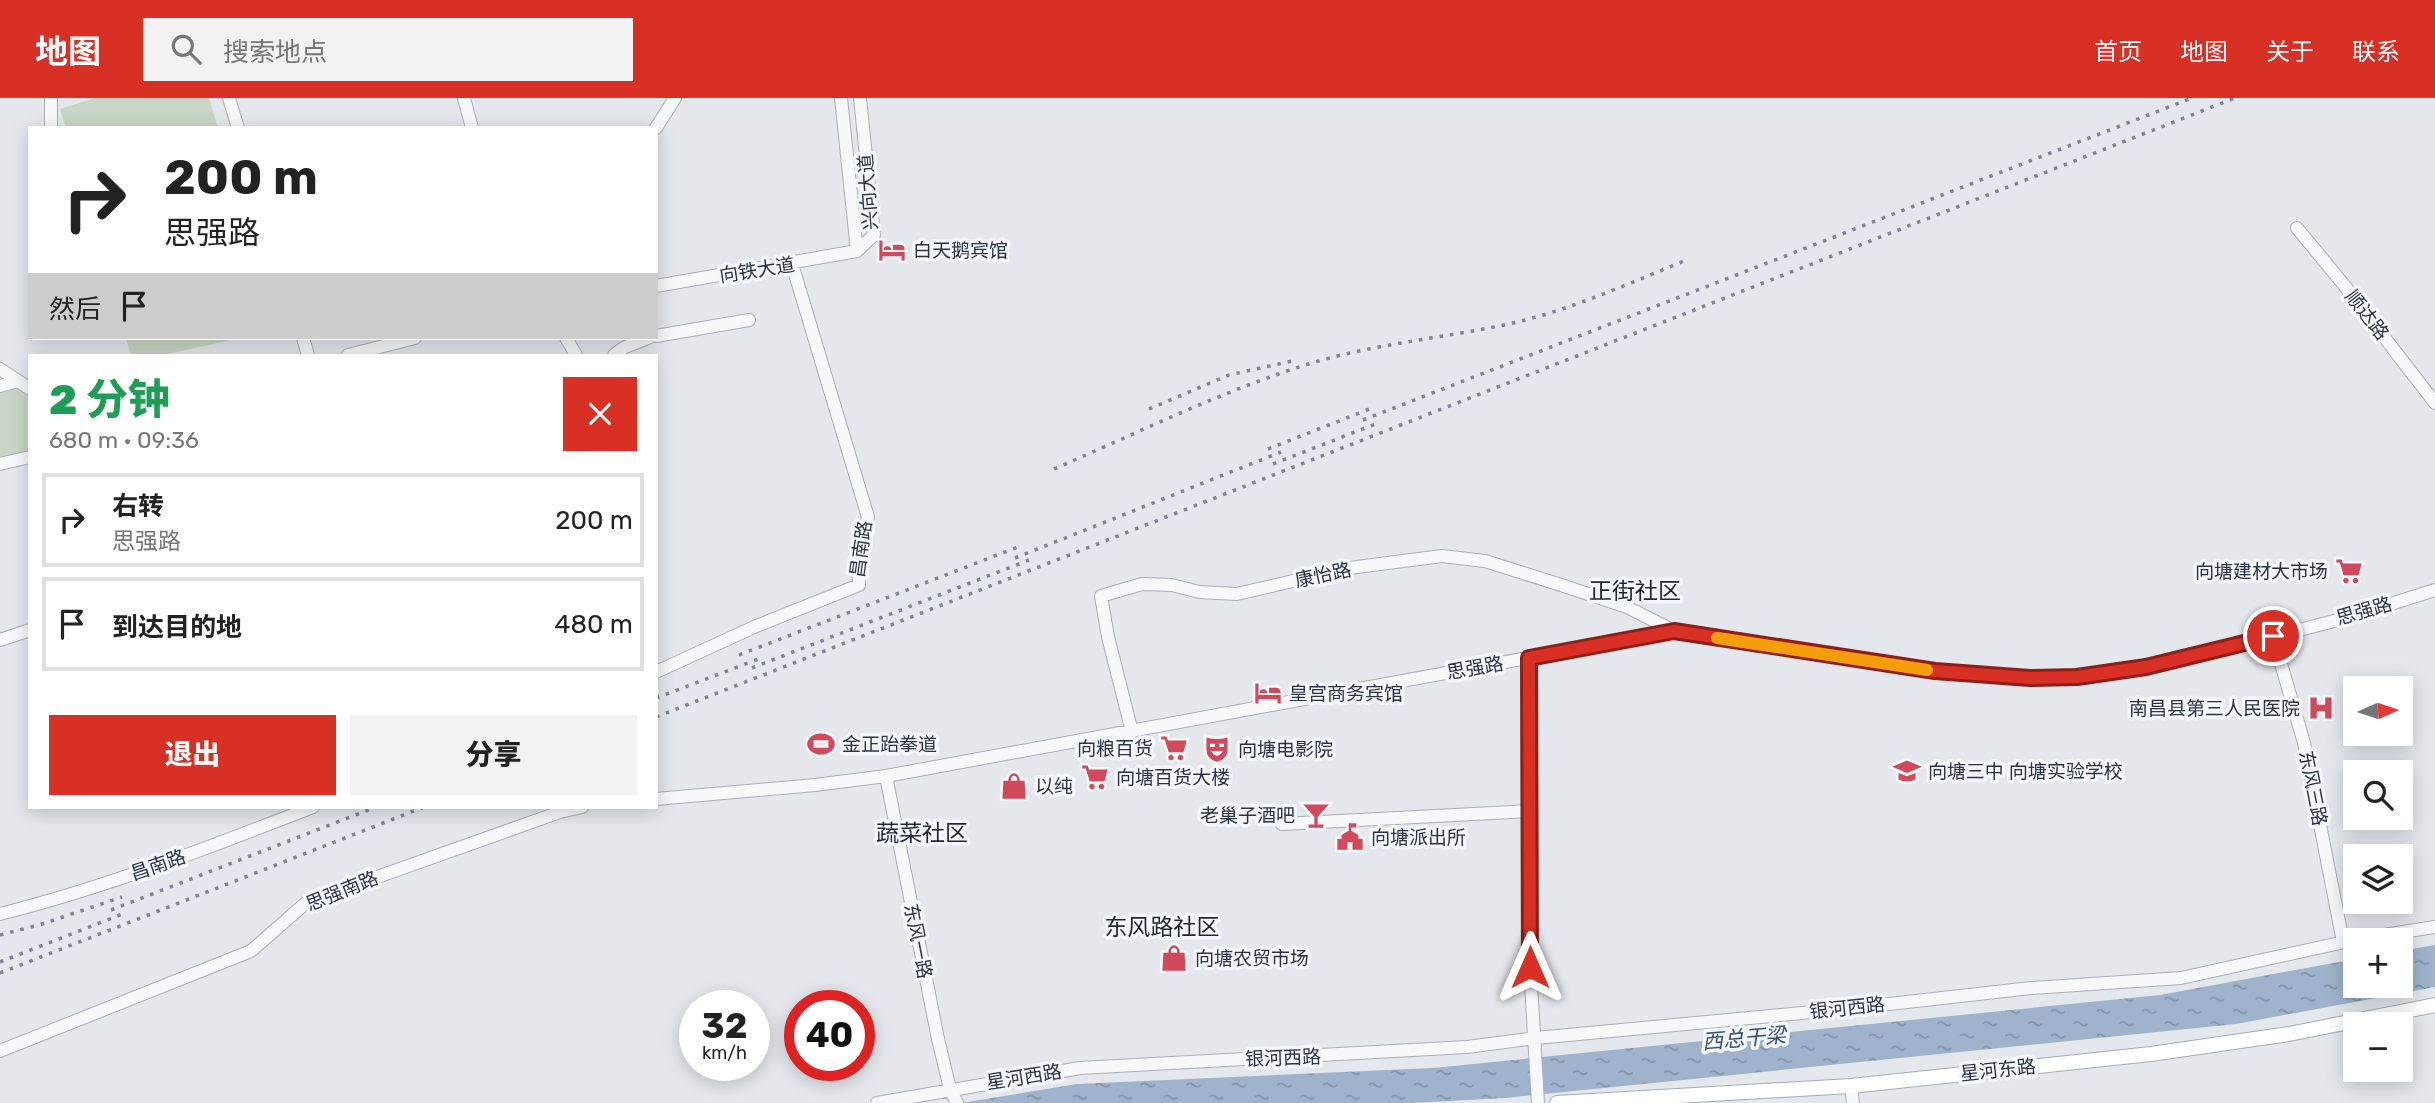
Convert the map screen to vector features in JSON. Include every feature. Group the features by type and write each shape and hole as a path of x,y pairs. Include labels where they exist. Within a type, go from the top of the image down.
{"main road":[{"name":"星河东路","path":"1558,1103 1851,1086 2151,1054 2289,1034 2435,1006"}],"street":[{"path":"51,98 51,126"},
{"path":"229,98 237,126"},
{"path":"464,98 471,126"},
{"path":"657,126 675,98"},
{"name":"兴向大道","path":"841,98 857,251"},
{"name":"兴向大道","path":"857,251 874,235 860,98"},
{"name":"顺达路","path":"2297,228 2435,403"},
{"name":"向铁大道","path":"658,286 857,251"},
{"name":"昌南路","path":"658,671 754,627 859,585 858,563 867,516 792,264"},
{"path":"658,336 749,320"},
{"path":"352,354 407,340"},
{"path":"615,354 643,340"},
{"path":"0,369 28,388"},
{"path":"0,386 18,381"},
{"path":"0,464 28,457"},
{"name":"康怡路","path":"1132,732 1108,637 1101,596 1142,584 1172,585 1199,592 1237,594 1349,568 1442,556 1485,561 1523,573 1627,607 1674,631"},
{"name":"思强路","path":"886,776 1674,631 1935,671 2030,678 2077,677 2146,667 2353,616 2435,590"},
{"path":"0,639 28,631"},
{"name":"东风三路","path":"2273,636 2304,743 2343,942"},
{"path":"1529,658 1530,967 1538,1100"},
{"path":"658,799 886,776"},
{"name":"东风一路","path":"886,776 933,1014 950,1089 957,1103"},
{"name":"昌南路","path":"0,914 108,882 308,809"},
{"name":"思强南路","path":"0,1051 251,951 307,902 573,809"},
{"path":"1282,824 1529,811"},
{"name":"银河西路","path":"2413,931 2435,927"},
{"name":"银河西路","path":"1172,1063 1533,1042 2031,988 2181,978 2343,942"},
{"name":"星河西路","path":"877,1103 1080,1068 1172,1063"},
{"path":"1851,1086 1853,1103"}],"green space":[{"path":"95,98 209,98 217,126 65,126 60,109"},
{"path":"127,340 231,340 168,354 131,354"},
{"path":"20,383 28,388 28,462 0,469 0,388"}],"water":[{"path":"2435,945 2435,987 2413,991 2413,949"},
{"name":"西总干梁","path":"2343,961 2343,998 2376,998 2236,1024 1505,1098 1411,1103 961,1103 1077,1084 1433,1068 2160,995"}],"railway":[{"path":"1363,420 2192,98"},
{"path":"658,716 2235,98"},
{"path":"1054,469 1216,398 1315,362 1362,350 1527,320 1595,297 1684,261"},
{"path":"1149,409 1229,375 1292,361"},
{"path":"1268,449 1372,408"},
{"path":"1273,464 1378,423"},
{"path":"1015,558 1281,452"},
{"path":"739,655 1023,545"},
{"path":"752,668 1029,560"},
{"path":"658,697 761,658"},
{"path":"111,910 371,809"},
{"path":"0,973 419,809"},
{"path":"0,935 122,897"},
{"path":"0,962 125,913"}],"slow traffic":[{"path":"1717,638 1927,670"}],"place":[{"name":"白天鹅宾馆","path":"892,250"},
{"name":"向塘建材大市场","path":"2349,571"},
{"name":"皇宫商务宾馆","path":"1268,693"},
{"name":"南昌县第三人民医院","path":"2321,708"},
{"name":"金正跆拳道","path":"821,744"},
{"name":"向粮百货","path":"1174,748"},
{"name":"向塘电影院","path":"1217,749"},
{"name":"向塘三中 向塘实验学校","path":"1907,771"},
{"name":"向塘百货大楼","path":"1095,777"},
{"name":"以纯","path":"1014,786"},
{"name":"老巢子酒吧","path":"1316,815"},
{"name":"向塘派出所","path":"1350,837"},
{"name":"向塘农贸市场","path":"1174,958"}],"district":[{"name":"正街社区","path":"1635,591"},
{"name":"蔬菜社区","path":"922,833"},
{"name":"东风路社区","path":"1162,927"}],"route":[{"path":"1530,967 1529,658 1674,631 1935,671 2030,678 2077,677 2146,667 2273,636"}]}
